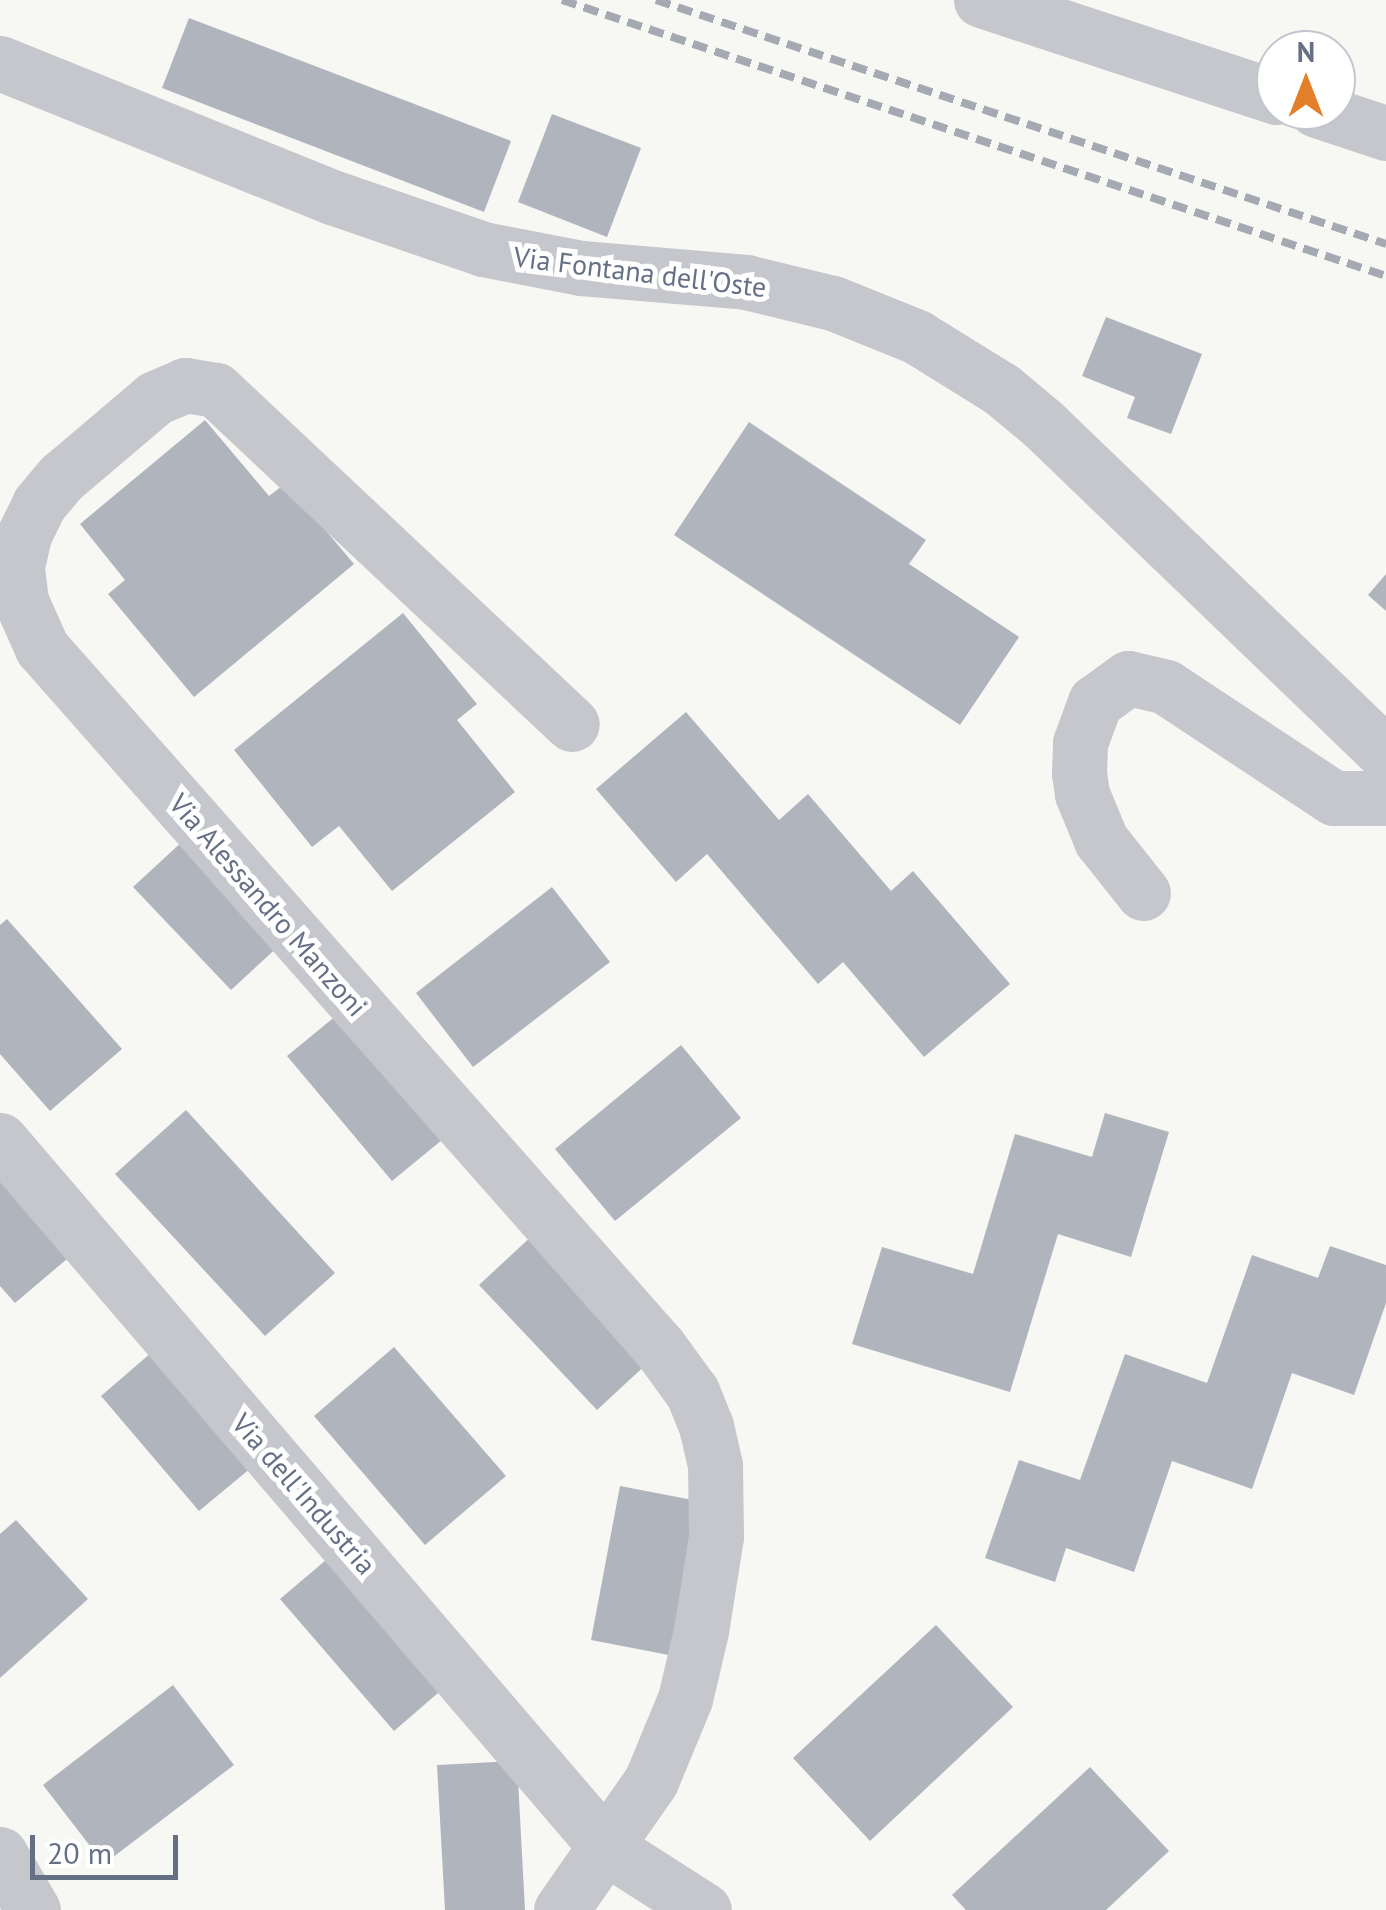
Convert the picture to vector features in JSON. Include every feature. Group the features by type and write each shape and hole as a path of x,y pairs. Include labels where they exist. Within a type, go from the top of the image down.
{"street":[{"path":"981,0 1256,90"},
{"name":"Via Fontana dell'Oste","path":"0,64 332,197 483,249 581,268 746,282 833,303 916,337 978,373 1042,423 1386,754"},
{"path":"1356,123 1386,133"},
{"name":"Via Alessandro Manzoni","path":"561,1910 607,1848 670,1742 702,1631 718,1499 712,1447 692,1392 660,1348 42,648 20,601 18,566 24,535 39,504 62,477 156,398 185,384 216,390 572,724"},
{"path":"1143,893 1113,858 1096,828 1078,773 1080,743 1095,702 1128,678 1144,679 1177,693 1310,787 1334,798 1386,798"},
{"name":"Via dell'Industria","path":"0,1140 607,1848 704,1910"},
{"path":"0,1854 32,1910"}],"building":[{"path":"189,18 511,141 484,212 162,88"},
{"path":"552,114 641,148 607,237 518,202"},
{"path":"1106,317 1202,354 1171,434 1127,418 1135,397 1082,376"},
{"path":"205,420 269,496 286,483 354,564 194,697 108,594 125,580 80,524"},
{"path":"749,422 926,540 909,564 1019,637 960,725 674,535"},
{"path":"1386,574 1386,611 1368,595"},
{"path":"403,613 477,704 457,720 515,792 392,891 339,826 312,847 234,750"},
{"path":"686,712 779,820 808,794 891,891 913,871 1010,984 924,1057 843,962 818,984 707,854 676,882 596,789"},
{"path":"185,839 283,942 231,990 133,887"},
{"path":"552,887 610,962 473,1067 416,993"},
{"path":"7,919 122,1049 50,1111 0,1054 0,925"},
{"path":"343,1010 448,1135 392,1181 287,1056"},
{"path":"681,1045 741,1118 615,1221 555,1149"},
{"path":"186,1110 335,1273 265,1336 115,1174"},
{"path":"1105,1113 1169,1132 1131,1257 1058,1234 1010,1392 852,1344 882,1247 973,1274 1015,1134 1092,1157"},
{"path":"0,1168 74,1253 15,1303 0,1286"},
{"path":"534,1234 652,1359 597,1410 479,1285"},
{"path":"1330,1246 1386,1265 1386,1303 1354,1395 1292,1373 1252,1489 1172,1461 1134,1572 1066,1548 1055,1582 985,1558 1019,1460 1080,1480 1125,1354 1207,1383 1252,1255 1318,1278"},
{"path":"159,1346 258,1462 199,1511 101,1396"},
{"path":"394,1347 506,1476 425,1545 314,1416"},
{"path":"620,1486 703,1502 674,1656 591,1640"},
{"path":"16,1520 88,1599 0,1678 0,1534"},
{"path":"339,1549 453,1680 394,1731 280,1599"},
{"path":"936,1625 1013,1707 870,1841 793,1758"},
{"path":"173,1685 234,1765 104,1864 43,1785"},
{"path":"517,1761 525,1910 445,1910 437,1765"},
{"path":"1090,1767 1169,1851 1106,1910 966,1910 952,1895"}],"railway":[{"path":"562,0 1386,276"},
{"path":"656,0 1386,244"}]}
